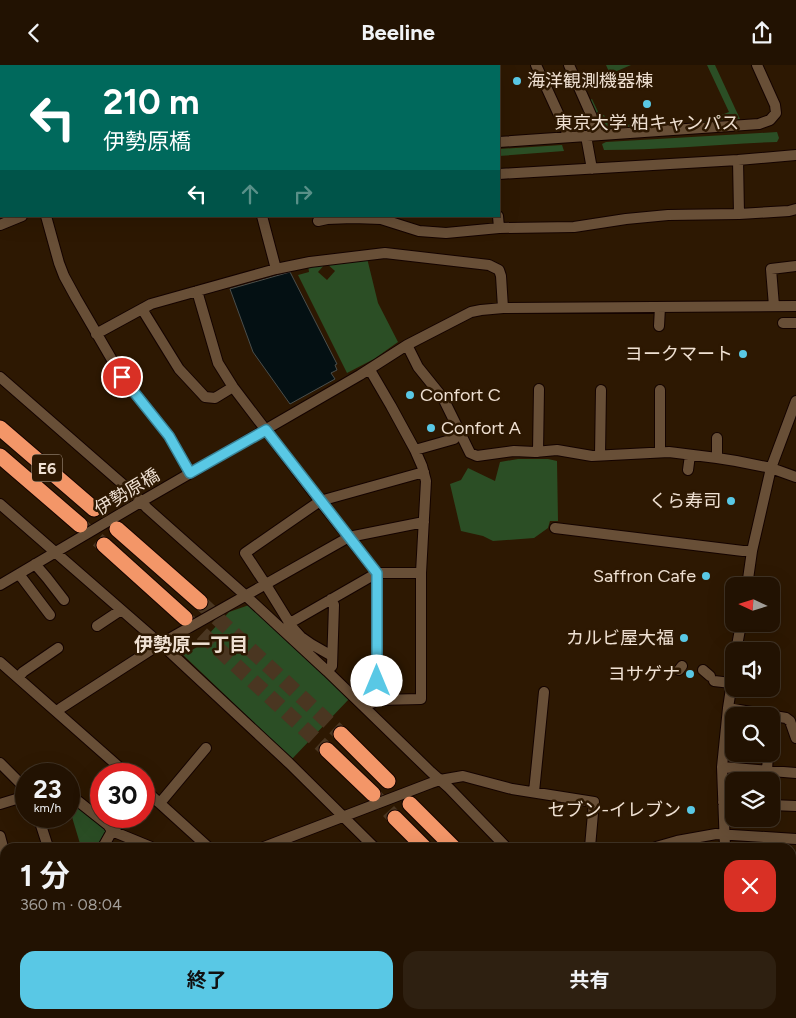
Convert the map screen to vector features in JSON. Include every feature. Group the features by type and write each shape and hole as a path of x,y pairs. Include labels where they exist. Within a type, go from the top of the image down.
{"highway":[{"name":"E6","path":"0,428 94,509"},
{"name":"E6","path":"0,456 80,525"},
{"path":"117,529 200,602"},
{"path":"104,545 185,618"},
{"path":"341,734 388,781"},
{"path":"327,750 373,794"},
{"path":"410,804 449,843"},
{"path":"395,818 420,843"}],"street":[{"path":"536,65 569,137"},
{"path":"569,65 596,126 597,135"},
{"path":"500,142 759,124 770,120 776,113 775,105 757,65"},
{"path":"586,136 592,169"},
{"path":"500,174 796,155"},
{"path":"738,160 740,214"},
{"path":"318,221 353,218 381,219 419,231 446,233 499,229 574,227 668,215 740,214 796,209"},
{"path":"0,225 20,217"},
{"path":"46,217 64,276 96,334 122,377 169,436 190,473"},
{"path":"262,217 276,269"},
{"path":"498,217 499,229"},
{"path":"96,334 151,304 197,291 276,269 310,262 385,253 489,265 499,270 501,276 503,308"},
{"path":"774,306 771,269 796,266"},
{"path":"197,291 218,363 233,387 377,573 377,700"},
{"name":"伊勢原橋","path":"0,585 370,369 407,345 471,312 503,308 796,306"},
{"path":"663,307 663,326"},
{"path":"142,309 179,369 205,397 215,398 233,387"},
{"path":"783,323 796,323"},
{"path":"407,345 418,367 443,398 470,453 478,456 514,451 538,452 557,450 592,456 669,452 717,458 771,469 796,477"},
{"path":"364,707 377,700 421,699 421,573 426,481 415,450 370,369"},
{"path":"0,377 134,494 246,596 311,644 332,656"},
{"path":"538,452 539,389"},
{"path":"600,455 601,389"},
{"path":"660,390 660,453"},
{"path":"748,577 765,491 796,401"},
{"path":"717,438 717,458"},
{"path":"415,450 454,439"},
{"path":"688,470 690,455"},
{"path":"424,472 320,501 244,553 266,585 287,627 327,671 449,788 502,843"},
{"path":"0,504 160,644 289,763 370,843"},
{"path":"58,712 61,708 160,644 349,537 424,522"},
{"path":"555,528 752,551"},
{"path":"35,564 64,600"},
{"path":"287,627 377,573 421,573"},
{"path":"19,574 50,615"},
{"path":"327,671 332,666 334,605 331,599"},
{"path":"97,626 121,610"},
{"path":"18,678 23,672 58,648"},
{"path":"0,662 115,763"},
{"path":"709,675 725,681"},
{"path":"534,792 544,692"},
{"path":"780,717 790,721 796,738"},
{"path":"725,738 722,767 725,843"},
{"path":"160,803 206,748"},
{"path":"767,771 768,762"},
{"path":"0,763 15,778"},
{"path":"722,767 796,773"},
{"path":"274,843 440,780 463,776 512,789 594,802 590,843"},
{"path":"0,804 15,799"},
{"path":"155,799 204,843"},
{"path":"80,803 108,825 112,831 141,843"},
{"path":"780,805 796,806"},
{"path":"42,828 47,843"},
{"path":"105,843 115,828"},
{"path":"673,843 711,834 796,839"}],"green space":[{"path":"606,65 631,65 610,74"},
{"path":"707,65 715,65 740,119 703,122 729,112"},
{"path":"592,99 600,116 604,115 607,120 617,117 621,125 654,123 654,126 603,127 590,100"},
{"path":"777,132 779,138 777,142 604,150 602,144 606,142"},
{"path":"562,145 564,151 500,156 500,149"},
{"path":"367,258 378,303 398,342 374,359 347,373 298,275 309,272 308,265","holes":["326,263 335,271 327,280 318,272"]},
{"path":"518,459 548,459 557,461 558,521 550,521 548,528 534,538 493,541 483,536 461,531 450,484 461,480 468,468 495,481 500,462"},
{"path":"249,605 349,699 292,759 179,651 188,645 192,650 197,647 229,612"},
{"path":"80,806 90,815 90,828 105,828 105,831 100,843 80,843 75,828 80,828"}],"shaded area":[{"path":"290,272 337,364 335,365 337,370 331,373 335,379 290,404 253,352 230,289"}],"tunnel":[{"path":"80,525 104,545"},
{"path":"200,602 341,734"},
{"path":"185,618 327,750"},
{"path":"373,794 395,818"}],"place":[{"name":"海洋観測機器棟","path":"517,81"},
{"name":"東京大学 柏キャンパス","path":"647,104"},
{"name":"ヨークマート","path":"743,354"},
{"name":"Confort C","path":"410,395"},
{"name":"Confort A","path":"431,428"},
{"name":"くら寿司","path":"731,501"},
{"name":"Saffron Cafe","path":"706,576"},
{"name":"カルビ屋大福","path":"684,638"},
{"name":"ヨサゲナ","path":"690,674"},
{"name":"セブン-イレブン","path":"691,810"}],"district":[{"name":"伊勢原一丁目","path":"191,644"}],"route":[{"path":"122,377 157,419 190,473 266,430 377,573 377,681"}]}
